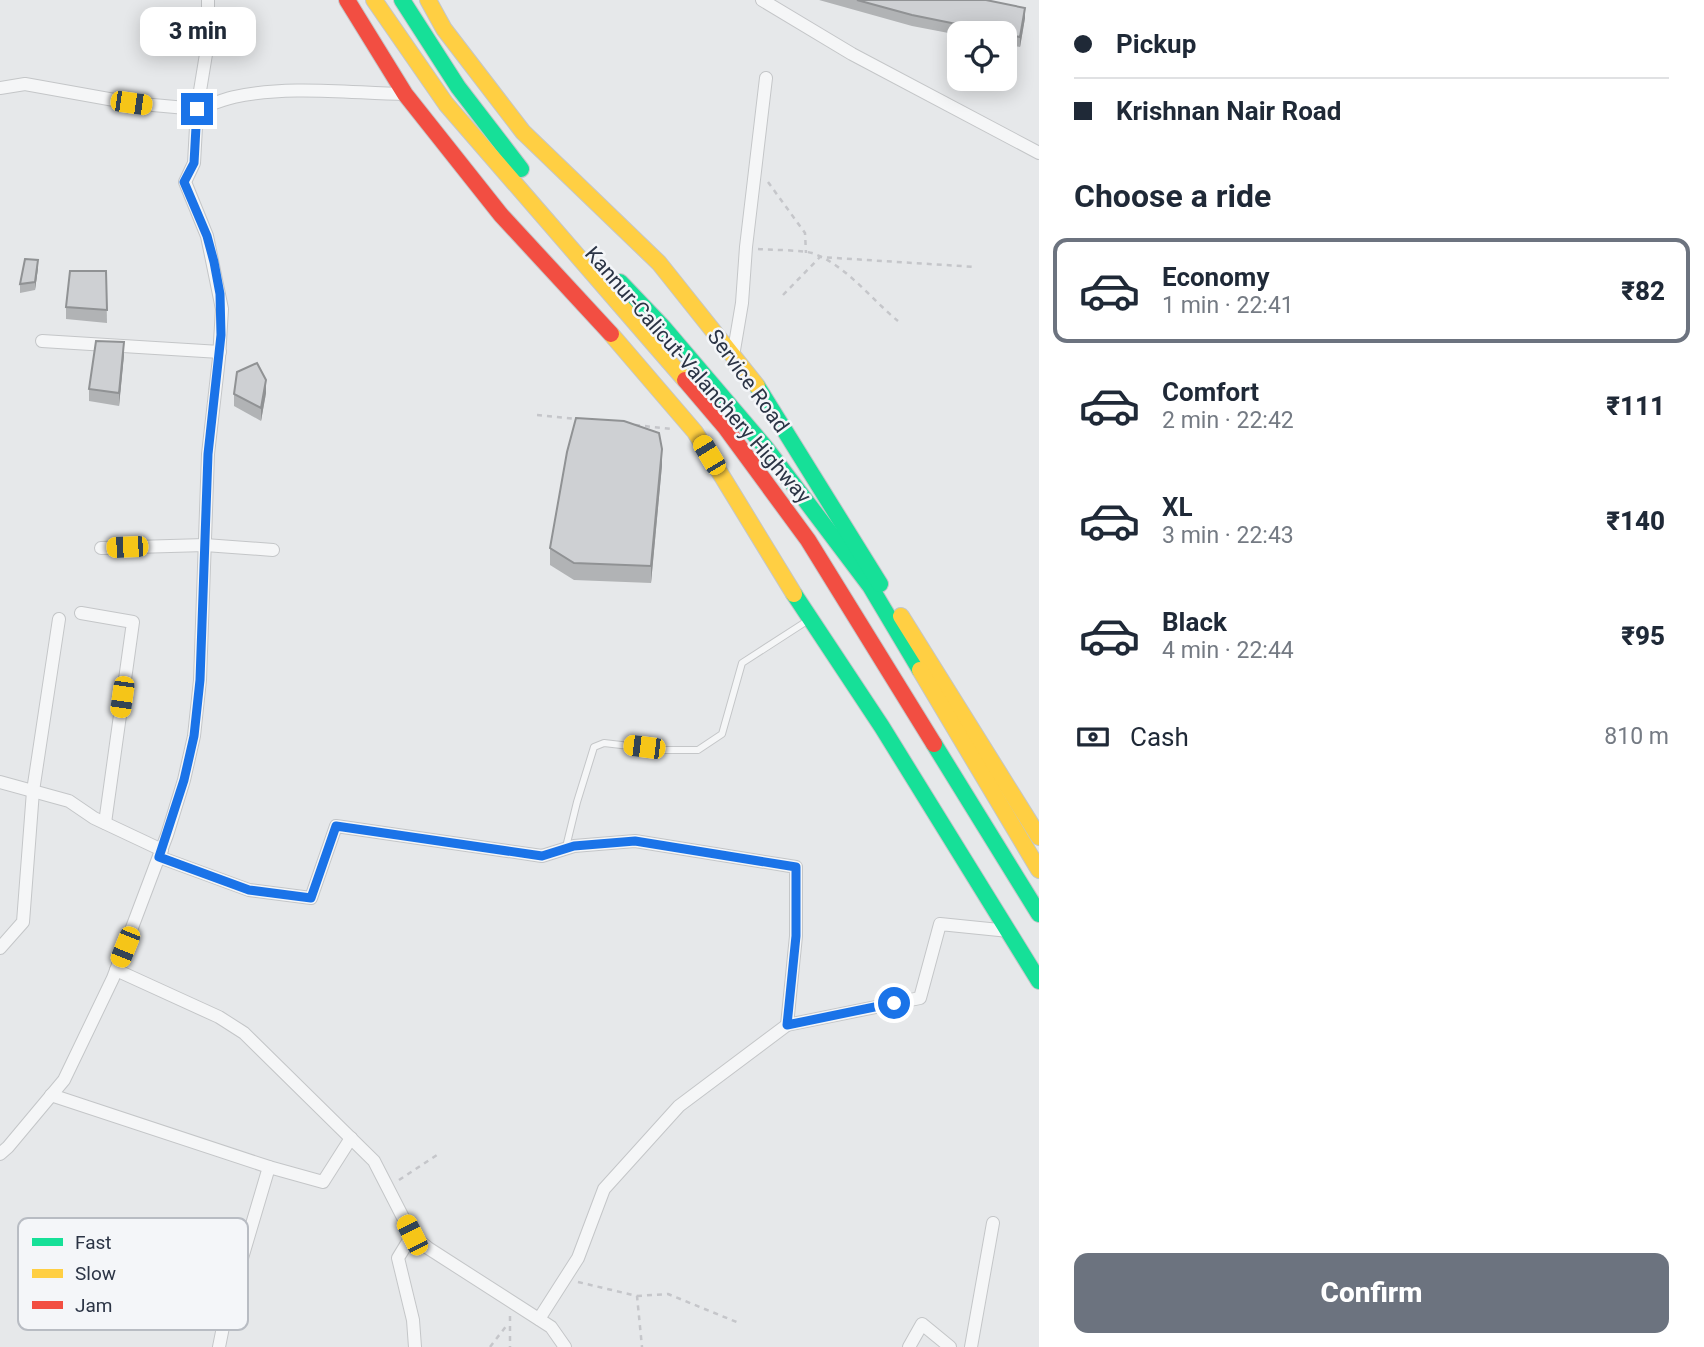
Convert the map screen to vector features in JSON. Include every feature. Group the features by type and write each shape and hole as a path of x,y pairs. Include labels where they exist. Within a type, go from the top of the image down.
{"main road":[{"path":"347,0 405,94 501,215 616,340 695,432 809,619 882,727 1039,981"},
{"path":"374,0 446,104 725,427 808,540 1039,914"},
{"name":"Kannur-Calicut-Valanchery Highway","path":"402,0 482,118 520,167 596,256 663,327 766,448 870,586 1039,870"},
{"name":"Service Road","path":"428,0 444,29 523,132 659,263 754,382 1039,837"}],"street":[{"path":"0,1154 64,1080 116,970 160,853 184,780 194,736 200,680 208,454 220,352 222,309 207,236 184,182 194,163 197,109 208,42 208,0"},
{"path":"762,0 852,54 1039,153"},
{"path":"733,356 742,303 766,78"},
{"path":"0,88 26,84 131,103 197,109 233,97 263,93 405,94"},
{"path":"42,341 220,352"},
{"path":"101,548 205,545 273,550"},
{"path":"81,613 133,622 105,823"},
{"path":"0,948 23,922 33,791 60,619"},
{"path":"0,782 69,801 160,853 249,890 311,898 336,826 542,856 566,849 635,841 796,867 796,936 787,1025"},
{"path":"539,1319 578,1258 604,1189 679,1106 787,1025 920,998 940,924 1009,932"},
{"path":"116,970 219,1017 244,1033 374,1161 412,1235 551,1327 565,1347"},
{"path":"51,1095 269,1167 323,1182 351,1138"},
{"path":"248,1238 269,1167"},
{"path":"971,1347 993,1223"},
{"path":"412,1235 398,1258 413,1320 415,1347"},
{"path":"909,1347 922,1324 950,1347"}],"lane":[{"path":"566,849 594,747 604,743 664,750 698,750 722,734 743,663 809,619"}],"path":[{"path":"754,172 770,183 805,233 806,253"},
{"path":"746,247 820,257 976,267"},
{"path":"783,295 820,257"},
{"path":"820,257 854,280 873,301 898,321"},
{"path":"537,415 576,419"},
{"path":"629,425 695,432"},
{"path":"388,1188 440,1153"},
{"path":"572,1283 582,1282 636,1296 668,1294 739,1323"},
{"path":"636,1296 642,1347"},
{"path":"510,1347 508,1323 515,1304"},
{"path":"490,1347 508,1323"}],"building":[{"path":"857,0 986,0 1025,8 1020,37 1017,36 1017,21 947,22"},
{"path":"25,259 38,260 35,282 20,284"},
{"path":"70,271 106,271 107,310 66,307"},
{"path":"96,341 124,342 119,393 89,389"},
{"path":"257,363 266,380 261,408 234,394 237,372"},
{"path":"576,418 624,421 659,433 662,449 651,566 574,563 550,548 567,452"}],"traffic: fast":[{"path":"402,0 458,87 521,169"},
{"path":"620,282 663,327 766,448 870,586 920,670"},
{"path":"757,386 880,584"},
{"path":"794,594 882,727 1039,981"},
{"path":"934,744 1039,914"}],"traffic: slow":[{"path":"374,0 446,104 685,380"},
{"path":"428,0 444,29 523,132 659,263 757,386"},
{"path":"611,334 695,432 794,594"},
{"path":"901,616 1039,837"},
{"path":"920,670 1039,870"}],"traffic: jam":[{"path":"347,0 405,94 501,215 611,334"},
{"path":"685,380 725,427 808,540 934,744"}],"route":[{"path":"197,109 194,163 184,182 207,236 214,262 222,309 221,335 208,454 200,680 194,736 184,780 159,857 249,890 311,898 336,826 542,856 574,846 635,841 796,867 796,936 787,1025 894,1003"}]}
